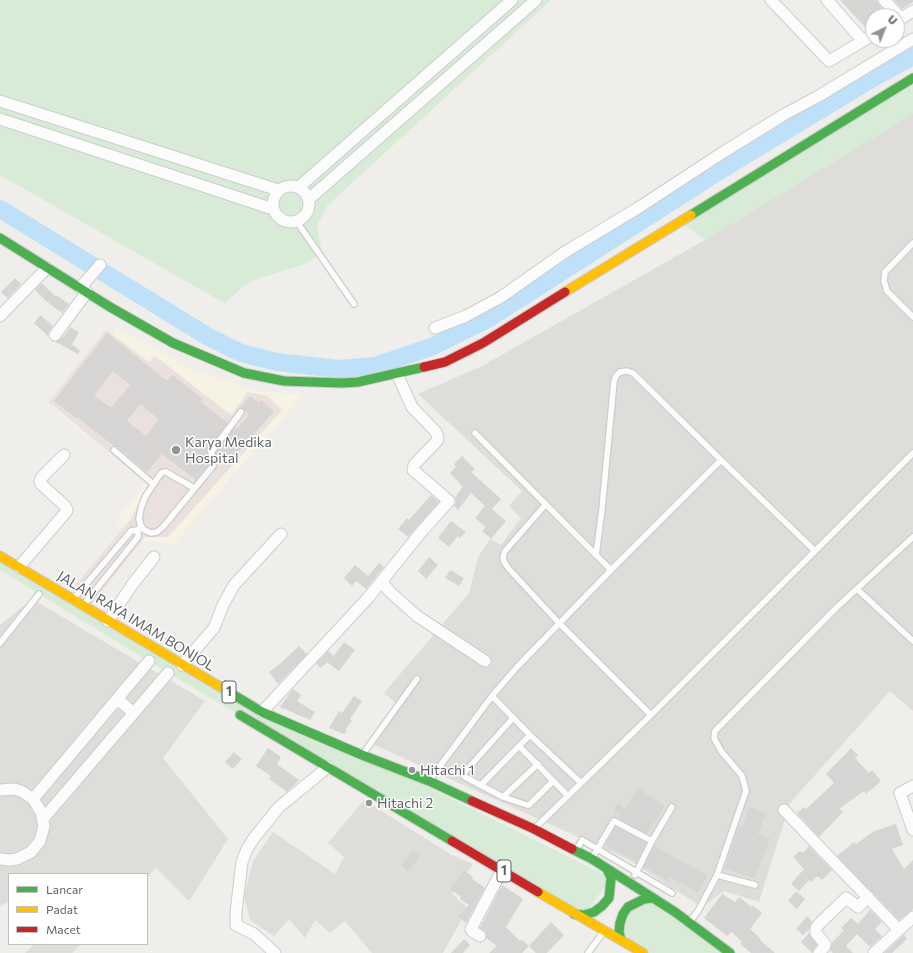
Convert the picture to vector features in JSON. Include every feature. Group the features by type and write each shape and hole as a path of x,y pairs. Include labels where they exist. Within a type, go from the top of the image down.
{"main road":[{"path":"0,238 83,290 173,343 224,366 244,373 284,381 342,383 358,382 445,362 483,342 913,78"},
{"name":"JALAN RAYA IMAM BONJOL","path":"0,556 262,712 362,755 429,781 534,829 576,850 607,869"},
{"name":"1","path":"235,712 574,914 643,953"},
{"path":"574,914 584,915 594,912 609,898 611,878 607,869"},
{"name":"1","path":"607,869 690,922 730,953"},
{"path":"621,940 619,932 620,923 623,914 628,907 644,898 653,898"}],"street":[{"path":"299,187 512,0"},
{"path":"309,199 536,0"},
{"path":"771,0 829,61 863,41 827,0"},
{"path":"435,328 466,316 500,298 565,252 638,208 722,153 785,114 817,97 913,39"},
{"path":"0,102 278,190"},
{"path":"0,119 273,209"},
{"path":"288,186 299,187 305,192 309,199 309,208 305,217 297,222 287,222 278,217 273,209 273,199 278,190 288,186"},
{"path":"55,335 91,276 100,266"},
{"path":"0,316 47,268"},
{"path":"262,712 382,582 422,531 449,501 413,470 414,465 437,441 438,438 436,432 412,407 397,374"},
{"path":"19,567 67,510 65,506 41,484 40,481 41,478 64,455"},
{"path":"182,665 214,628 223,605 234,585 281,534"},
{"path":"108,621 132,585 154,557"},
{"path":"382,582 390,592 417,616 485,661"},
{"path":"33,799 117,699 159,667 134,713 43,819"},
{"path":"117,699 134,713"},
{"path":"275,953 254,934 236,925 236,912 242,862 247,849 254,838 279,807 328,767"},
{"path":"913,786 900,793 913,830"},
{"path":"0,790 14,789 21,791 33,799 41,812 43,819 42,834 36,847 17,859 0,859"},
{"path":"784,810 899,930"},
{"path":"480,936 471,929 502,870"},
{"path":"819,953 825,944 816,933 816,928 819,924 846,898 858,907 868,897"},
{"path":"874,953 913,917"}],"lane":[{"path":"297,222 354,304"},
{"path":"913,243 885,272 884,280 887,291 913,317"},
{"path":"596,555 602,510 614,382 616,376 620,372 627,371 633,372 814,551"},
{"path":"73,600 131,531 139,528 150,533 157,532 163,527 213,466 211,452 241,412"},
{"path":"475,433 611,570"},
{"path":"114,450 153,484"},
{"path":"534,829 651,715 913,453"},
{"path":"429,781 492,696 559,623 721,460"},
{"path":"83,606 138,537 141,508 145,497 161,473 164,472 194,488"},
{"path":"546,504 505,551 503,557 509,569 559,623 651,715"},
{"path":"690,922 698,911 717,876 746,791 742,776 721,751 714,738 715,731 857,589 913,538"},
{"path":"857,589 913,641"},
{"path":"0,642 39,594"},
{"path":"362,755 417,679"},
{"path":"492,696 512,718 581,783"},
{"path":"512,718 464,772 465,777 503,797 529,805 552,780"},
{"path":"481,785 530,735"},
{"path":"519,746 568,796"},
{"path":"503,797 538,764"},
{"path":"630,883 672,807"},
{"path":"592,859 614,821 652,841"},
{"path":"576,850 582,840 672,893"},
{"path":"717,876 754,885"},
{"path":"588,953 604,931"}],"shaded area":[{"path":"913,113 913,711 890,691 790,803 759,902 724,891 702,907 627,859 368,742 397,704 384,693 469,593 478,557 490,539 501,545 521,518 509,506 522,491 418,394 482,366 705,240"},
{"name":"Karya Medika Hospital","path":"117,327 193,370 259,391 303,395 174,543 133,541 116,521 145,483 53,408"},
{"name":"Karya Medika Hospital","path":"106,330 149,362 155,356 231,415 248,392 267,396 282,410 168,537 145,537 91,605 72,589 131,519 148,485 49,402"},
{"path":"32,599 205,701 163,758 228,839 189,901 156,868 148,876 148,873 8,873 8,902 0,906 0,625"},
{"path":"364,800 450,854 473,864 452,894 468,908 443,953 372,953 345,921 330,933 315,920 305,938 289,919 274,936 250,920 244,896 253,861 273,832 335,874 344,857 328,843"},
{"path":"33,945 80,945 72,953 25,953"}],"green space":[{"path":"0,0 551,0 327,206 317,226 322,253 304,264 251,281 224,303 0,175"},
{"path":"913,79 913,114 705,240 678,220"},
{"path":"0,556 182,665 611,878 584,915 168,673 0,570"},
{"path":"644,899 730,953 643,953 621,940 623,914"}],"building":[{"path":"840,0 877,0 882,8 865,8 865,27"},
{"path":"894,0 913,0 913,2 901,8"},
{"path":"15,278 21,284 8,298 1,292"},
{"path":"42,283 55,296 56,295 69,304 62,313 46,301 35,290"},
{"path":"40,315 53,326 49,331 48,336 34,323"},
{"path":"70,327 79,332 72,344 80,351 78,354 56,342 64,336"},
{"path":"107,333 167,381 172,375 203,399 201,402 228,423 208,449 209,465 196,480 162,454 147,472 117,447 54,401","holes":["113,371 130,385 111,408 94,395","140,404 159,419 146,436 127,421"]},
{"path":"250,396 258,403 261,400 274,411 229,463 218,454 216,456 215,453 234,428 237,429 249,415 244,409 240,408"},
{"path":"462,456 475,469 471,472 501,499 492,509 506,521 491,539 482,531 486,527 475,518 485,506 471,493 458,510 454,506 456,502 455,497 463,487 450,473 456,467 454,464"},
{"path":"431,495 439,502 408,537 398,529 407,518 409,520"},
{"path":"451,521 466,532 460,538 458,536 449,547 438,538"},
{"path":"429,557 438,565 426,579 418,571"},
{"path":"379,563 384,567 366,589 356,581 352,586 344,578 355,565 368,576"},
{"path":"450,570 464,578 459,586 445,578"},
{"path":"344,642 355,650 339,671 327,662 321,668 316,664 328,651 334,656"},
{"path":"299,646 307,654 278,684 269,672"},
{"path":"293,689 301,695 297,701 315,712 310,720 280,707"},
{"path":"354,696 362,701 350,719 352,721 345,730 347,731 344,734 329,728 339,711 342,713"},
{"path":"268,748 281,757 277,764 299,780 287,792 269,779 271,776 256,766"},
{"path":"851,748 858,755 855,758 869,773 872,770 881,781 866,794 864,791 839,809 843,812 819,837 797,813 804,807 806,809 834,783 826,774"},
{"path":"234,752 242,759 233,769 225,762"},
{"path":"638,788 665,806 647,834 618,818 620,815 614,811 618,804 625,809"},
{"path":"749,807 766,813 758,834 770,838 755,879 725,868 739,827 742,828"},
{"path":"896,824 903,845 892,849 904,869 913,860 913,909 899,920 837,856 854,842 856,844 874,831"},
{"path":"616,827 646,843 637,862 605,845"},
{"path":"654,846 707,875 698,892 670,877 668,881 644,867"},
{"path":"809,846 832,870 822,880 817,876 811,882 809,880 799,891 791,884 804,869 793,857 800,851 803,853"},
{"path":"413,850 420,856 408,871 401,866"},
{"path":"464,870 473,877 472,879 485,888 466,923 458,917 469,905 460,899 461,897 450,889"},
{"path":"502,885 523,899 506,927 520,941 522,940 529,946 522,953 489,953 497,946 486,938 486,932 480,928"},
{"path":"796,891 805,899 797,909 788,901"},
{"path":"722,894 735,902 739,897 751,907 752,905 762,913 750,929 775,953 751,953 740,944 742,942 732,932 727,936 704,918"},
{"path":"870,910 882,922 875,929 882,936 870,947 857,934 846,946 853,953 833,953 830,950 832,943 844,930 841,928 851,918 858,924"},
{"path":"807,916 812,921 809,929 803,935 796,929"},
{"path":"551,922 564,935 547,953 536,953 529,946"},
{"path":"809,933 817,945 812,953 801,942"},
{"path":"904,935 907,939 892,953 884,953"},
{"path":"464,939 470,945 463,953 451,953"}],"waterway":[{"path":"0,209 207,336 241,353 277,362 338,369 375,366 431,347 488,319 724,168 871,79 913,56"}],"traffic: fast":[{"path":"691,215 913,78"},
{"path":"0,238 110,307 173,343 244,373 284,381 342,383 358,382 424,367"},
{"path":"229,692 262,712 362,755 429,781 472,801"},
{"path":"240,715 452,841"},
{"path":"572,849 592,859 675,912 730,953"},
{"path":"574,914 584,915 594,912 609,898 611,878 607,869"},
{"path":"621,940 619,932 620,923 623,914 628,907 644,899 653,898"}],"traffic: slow":[{"path":"565,292 691,215"},
{"path":"0,556 229,692"},
{"path":"538,892 643,953"}],"traffic: jam":[{"path":"424,367 445,362 483,343 565,292"},
{"path":"472,801 534,829 572,849"},
{"path":"452,841 538,892"}],"place":[{"name":"Karya Medika Hospital","path":"176,450"},
{"name":"Hitachi 1","path":"412,770"},
{"name":"Hitachi 2","path":"369,803"}]}
